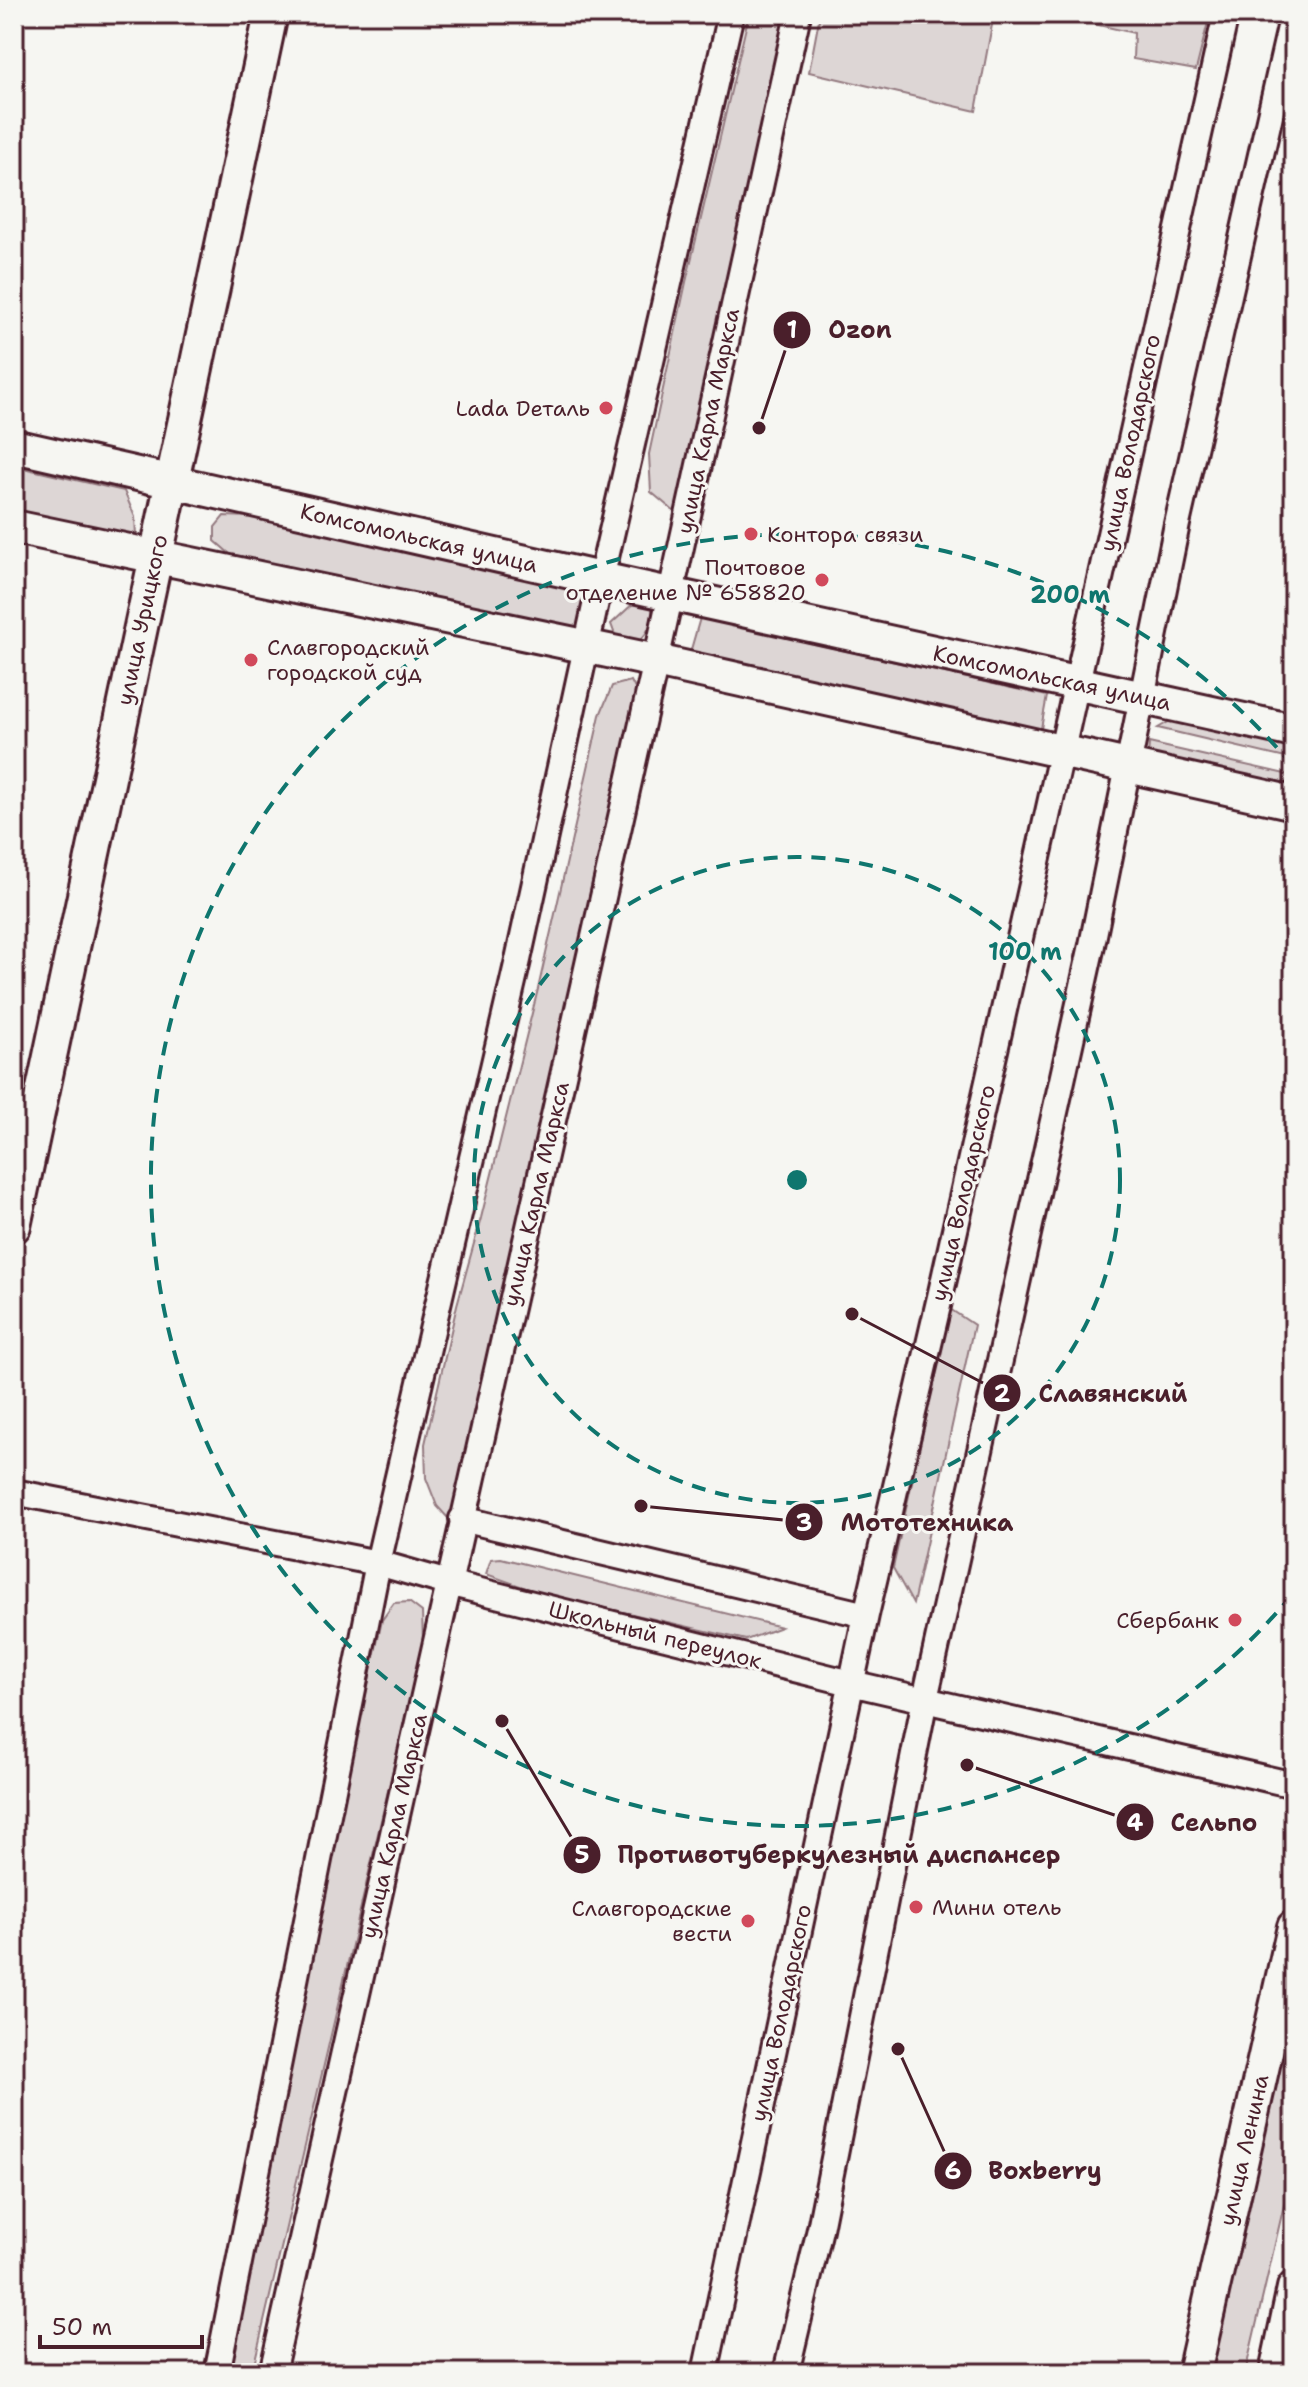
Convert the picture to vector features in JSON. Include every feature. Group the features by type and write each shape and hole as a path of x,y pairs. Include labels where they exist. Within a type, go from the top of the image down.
{"street":[{"name":"улица Урицкого","path":"14,1226 271,14"},
{"path":"217,2373 378,1563 518,960 601,579 731,14"},
{"name":"улица Карла Маркса","path":"272,2373 798,14"},
{"name":"улица Володарского","path":"705,2373 866,1615 940,1297 1226,14"},
{"path":"786,2373 820,2229 925,1699 1092,945 1177,524 1293,14"},
{"name":"Комсомольская улица","path":"14,446 1294,731"},
{"path":"14,527 656,661 1294,803"},
{"name":"Школьный переулок","path":"14,1492 378,1563 851,1683 1294,1785"},
{"path":"462,1519 866,1615"},
{"name":"улица Ленина","path":"1194,2373 1294,1927"},
{"path":"1276,2373 1294,2288"}],"shaded area":[{"path":"749,14 787,14 682,518 651,492 649,454"},
{"path":"820,14 994,14 976,111 809,72"},
{"path":"1050,14 1210,14 1196,70 1133,59 1134,33"},
{"path":"14,466 124,491 135,517 136,536 14,516"},
{"path":"224,516 252,517 587,588 578,635 230,554 215,541 215,527"},
{"path":"636,601 652,606 652,612 648,629 633,647 617,640 611,624"},
{"path":"700,618 1047,696 1040,734 688,660"},
{"path":"631,681 642,702 459,1500 448,1518 437,1506 426,1478 425,1444 457,1305 538,989 600,715 612,686"},
{"path":"1186,712 1294,738 1294,760 1158,728"},
{"path":"1149,743 1294,776 1294,792 1148,759"},
{"path":"950,1309 974,1325 913,1604 893,1568"},
{"path":"501,1558 781,1627 746,1640 540,1593 486,1574 491,1559"},
{"path":"409,1602 422,1612 423,1641 252,2373 218,2373 382,1620 394,1603"},
{"path":"1294,1986 1294,2162 1245,2373 1210,2373"}],"place":[{"name":"Lada Dеталь","path":"606,408"},
{"name":"Ozon","path":"759,428"},
{"name":"Контора связи","path":"751,534"},
{"name":"Почтовое отделение № 658820","path":"822,580"},
{"name":"Славгородский городской суд","path":"251,660"},
{"name":"Славянский","path":"852,1314"},
{"name":"Мототехника","path":"641,1506"},
{"name":"Сбербанк","path":"1235,1620"},
{"name":"Противотуберкулезный диспансер","path":"502,1721"},
{"name":"Сельпо","path":"967,1765"},
{"name":"Мини отель","path":"916,1907"},
{"name":"Славгородские вести","path":"748,1921"},
{"name":"Boxberry","path":"898,2049"}]}
